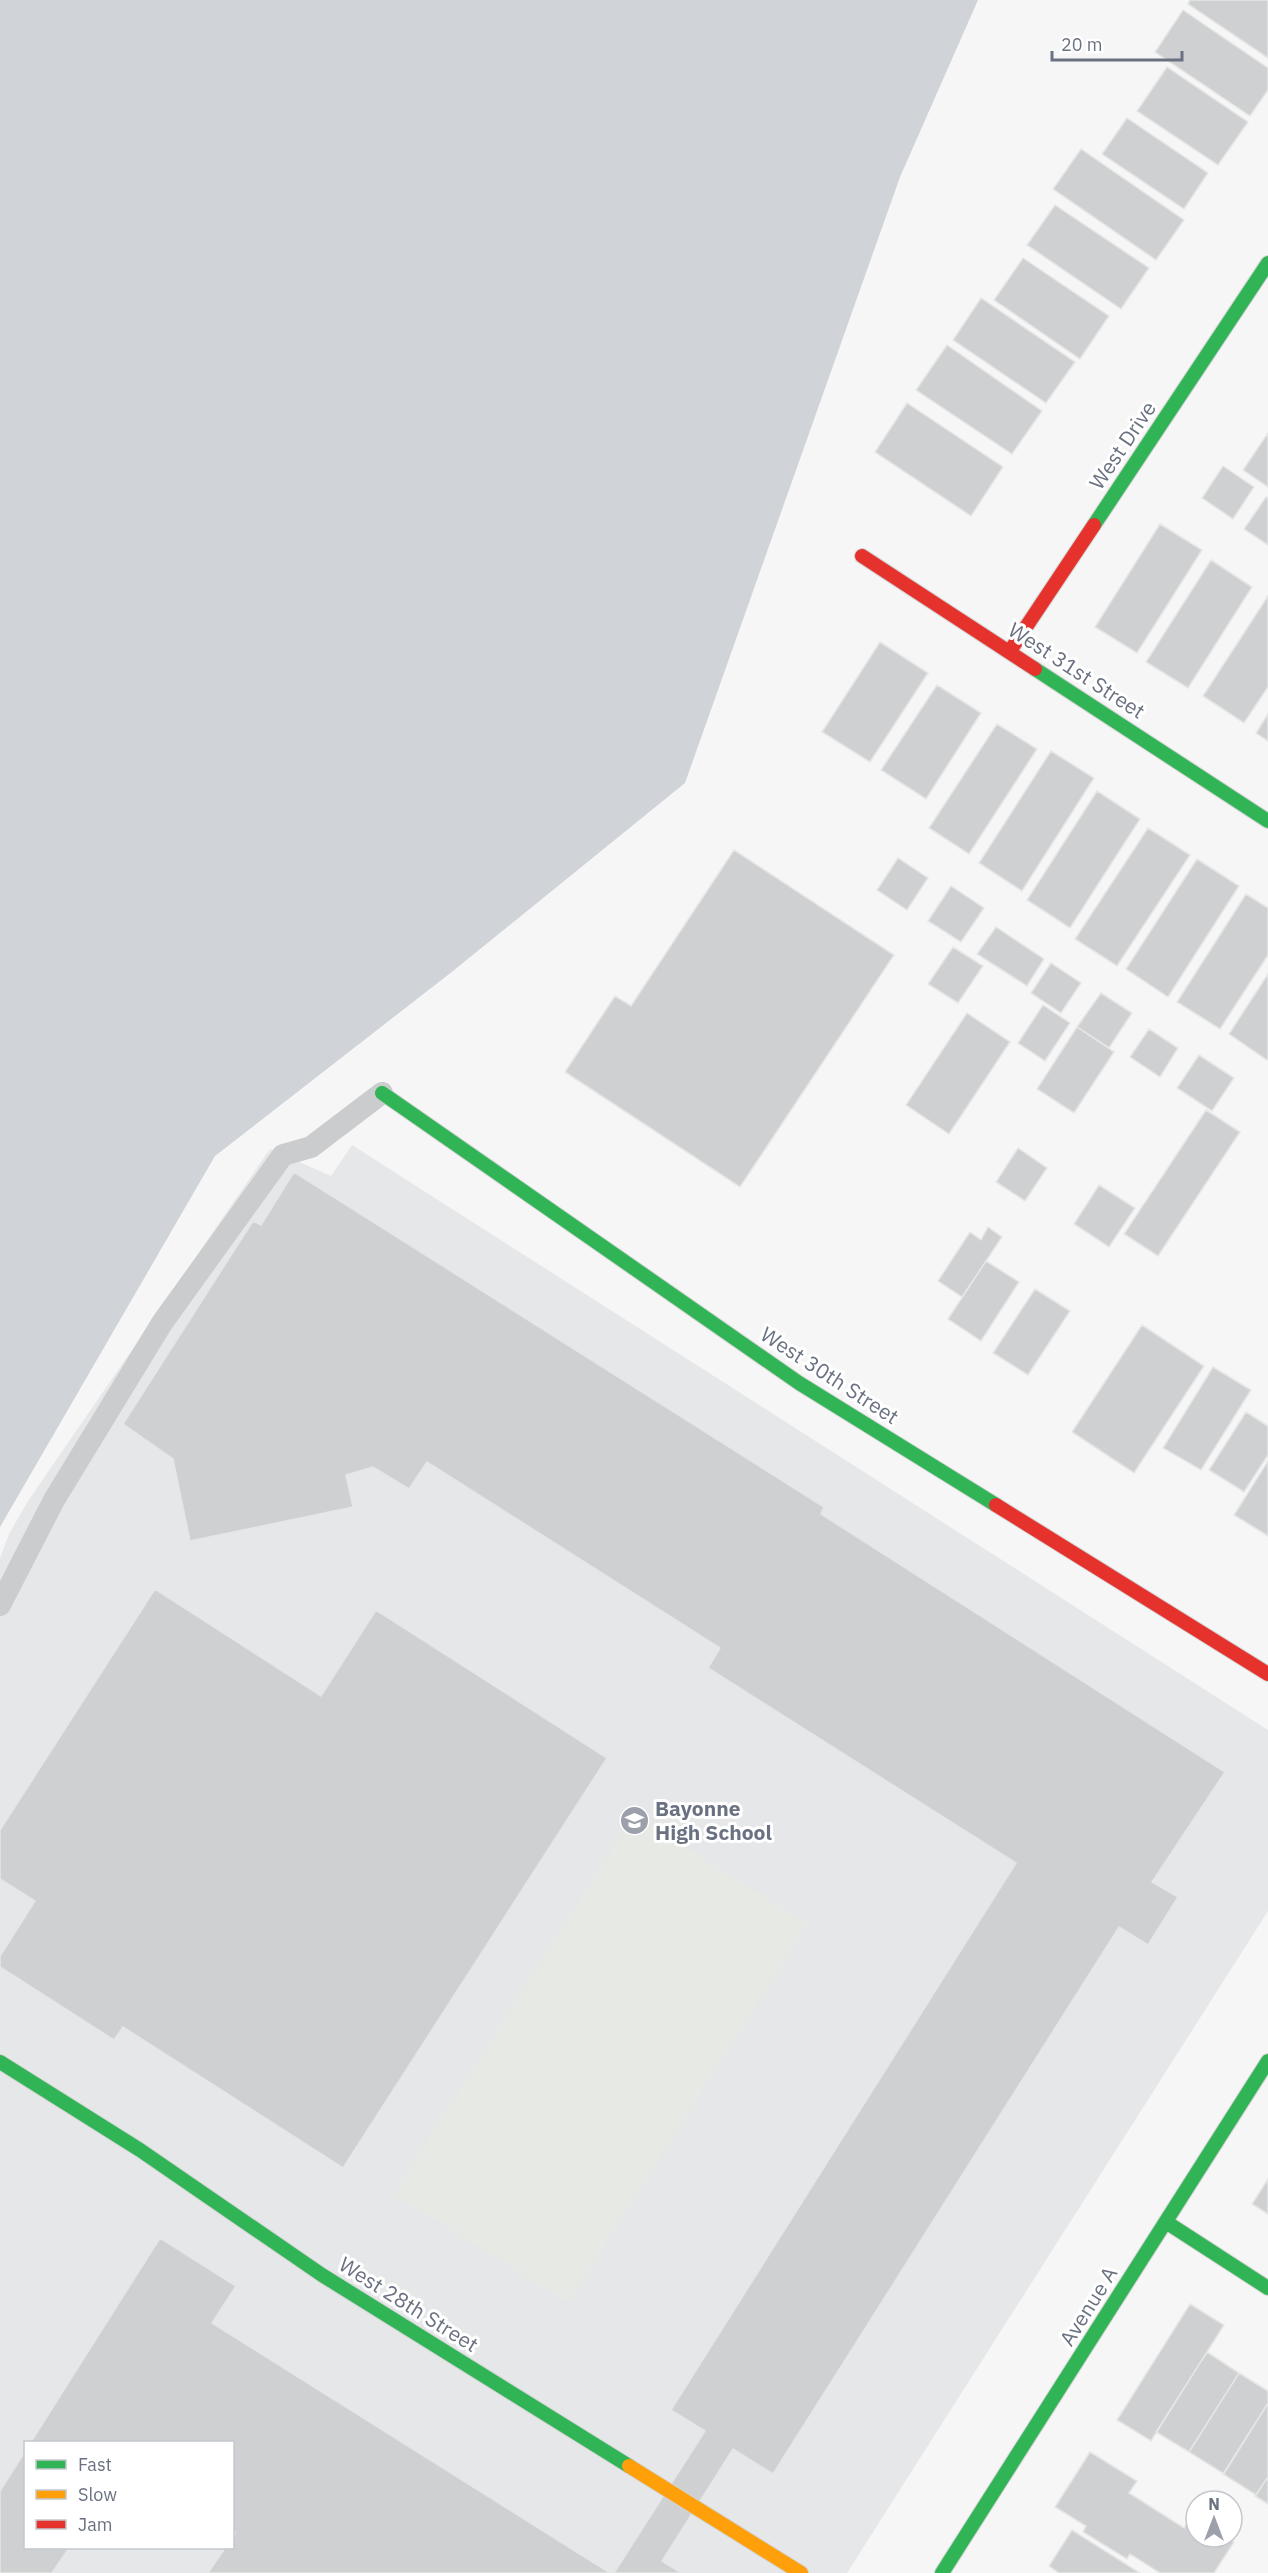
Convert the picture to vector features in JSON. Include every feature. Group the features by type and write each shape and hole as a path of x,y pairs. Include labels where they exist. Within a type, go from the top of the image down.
{"street":[{"name":"West Drive","path":"1010,651 1268,263"},
{"name":"West 31st Street","path":"862,556 1268,821"},
{"name":"West 30th Street","path":"382,1093 798,1383 1268,1674"},
{"name":"Avenue A","path":"942,2573 1268,2061"},
{"name":"West 28th Street","path":"0,2062 140,2150 322,2276 801,2573"},
{"path":"1166,2222 1268,2288"}],"lane":[{"path":"0,1605 54,1500 162,1323 283,1155 311,1147 382,1093"}],"shaded area":[{"path":"0,0 978,0 900,177 685,783 453,971 215,1156 0,1527"},
{"name":"Bayonne High School","path":"352,1145 1268,1730 1268,1911 847,2573 0,2573 0,1558 9,1534 28,1501 270,1149 331,1176"},
{"path":"634,1815 807,1924 568,2302 394,2194"}],"building":[{"path":"1190,0 1268,0 1268,58 1188,4"},
{"path":"1183,10 1268,68 1268,90 1250,116 1155,52"},
{"path":"1167,67 1248,122 1218,165 1137,111"},
{"path":"1127,118 1208,173 1184,209 1102,154"},
{"path":"1081,149 1184,220 1156,260 1053,189"},
{"path":"1055,205 1149,268 1121,309 1027,245"},
{"path":"1023,258 1109,316 1080,359 994,300"},
{"path":"981,298 1075,362 1046,403 953,340"},
{"path":"947,345 1042,411 1012,454 916,390"},
{"path":"907,403 1003,467 971,516 875,452"},
{"path":"1268,433 1268,487 1243,470"},
{"path":"1223,466 1254,487 1233,519 1202,498"},
{"path":"1266,497 1268,498 1268,545 1244,529"},
{"path":"1160,524 1202,550 1137,653 1095,627"},
{"path":"1211,560 1252,587 1188,688 1146,662"},
{"path":"1268,596 1268,687 1244,723 1203,696"},
{"path":"880,642 928,673 870,762 822,732"},
{"path":"937,685 981,713 926,799 881,770"},
{"path":"1268,714 1268,741 1256,733"},
{"path":"997,724 1037,749 969,854 929,828"},
{"path":"1051,751 1094,778 1022,891 979,863"},
{"path":"1097,791 1140,819 1070,928 1027,900"},
{"path":"1148,828 1190,855 1117,966 1075,939"},
{"path":"734,850 894,955 740,1187 565,1072 615,996 631,1006"},
{"path":"898,858 928,878 907,910 877,890"},
{"path":"1197,859 1239,886 1168,997 1126,969"},
{"path":"951,886 984,908 961,942 928,921"},
{"path":"1246,894 1268,908 1268,955 1220,1029 1177,1002"},
{"path":"996,927 1044,959 1027,986 977,954"},
{"path":"953,947 983,966 958,1003 928,984"},
{"path":"1051,963 1081,983 1061,1013 1031,993"},
{"path":"1268,974 1268,1059 1267,1060 1229,1034"},
{"path":"1101,993 1132,1013 1109,1048 1077,1027"},
{"path":"1043,1005 1070,1023 1045,1061 1018,1043"},
{"path":"967,1013 1010,1042 949,1134 906,1105"},
{"path":"1077,1027 1114,1052 1074,1113 1037,1089"},
{"path":"1149,1029 1178,1048 1160,1077 1130,1057"},
{"path":"1199,1055 1234,1078 1212,1111 1177,1088"},
{"path":"1206,1110 1240,1132 1158,1256 1124,1234"},
{"path":"1018,1148 1047,1168 1025,1201 996,1182"},
{"path":"294,1172 824,1507 821,1514 1225,1772 1152,1882 1178,1897 1148,1945 1119,1927 773,2474 733,2449 662,2561 681,2573 614,2573 705,2431 671,2410 1016,1863 708,1668 720,1648 427,1462 409,1489 373,1467 346,1475 353,1507 190,1541 173,1459 123,1424 253,1221 261,1225"},
{"path":"1099,1185 1135,1208 1109,1247 1074,1224"},
{"path":"988,1227 1002,1237 962,1297 938,1281 970,1232 981,1240"},
{"path":"986,1261 1019,1282 981,1341 948,1319"},
{"path":"1035,1289 1070,1311 1028,1375 993,1353"},
{"path":"1142,1325 1204,1366 1134,1473 1072,1432"},
{"path":"1213,1367 1251,1390 1201,1470 1163,1448"},
{"path":"1246,1412 1268,1426 1268,1455 1244,1492 1209,1470"},
{"path":"1268,1461 1268,1536 1234,1515"},
{"path":"155,1589 321,1696 376,1610 607,1758 343,2168 123,2027 114,2040 0,1967 0,1956 35,1901 0,1879 0,1830"},
{"path":"1268,2179 1268,2214 1252,2204"},
{"path":"160,2238 236,2286 212,2323 610,2573 208,2573 224,2549 234,2549 234,2441 32,2441"},
{"path":"1190,2304 1224,2325 1151,2441 1117,2420"},
{"path":"1207,2352 1239,2373 1189,2452 1156,2432"},
{"path":"1239,2373 1268,2391 1268,2403 1224,2474 1189,2452"},
{"path":"1268,2403 1268,2477 1256,2495 1223,2474"},
{"path":"1090,2452 1137,2481 1129,2493 1184,2528 1184,2549 1229,2549 1214,2573 1160,2573 1130,2554 1127,2559 1083,2532 1086,2526 1055,2507"},
{"path":"24,2453 24,2549 68,2549 52,2573 0,2573 0,2491"},
{"path":"1268,2477 1268,2504 1255,2496"},
{"path":"1072,2530 1140,2573 1059,2573 1049,2566"}],"traffic: fast":[{"path":"1094,525 1268,263"},
{"path":"1035,669 1268,821"},
{"path":"382,1093 799,1383 996,1505"},
{"path":"942,2573 1268,2061"},
{"path":"0,2062 140,2150 322,2275 629,2466"},
{"path":"1166,2222 1268,2288"}],"traffic: slow":[{"path":"629,2466 801,2573"}],"traffic: jam":[{"path":"1010,651 1094,525"},
{"path":"862,556 1035,669"},
{"path":"996,1505 1268,1674"}],"place":[{"name":"Bayonne High School","path":"634,1820"}]}
